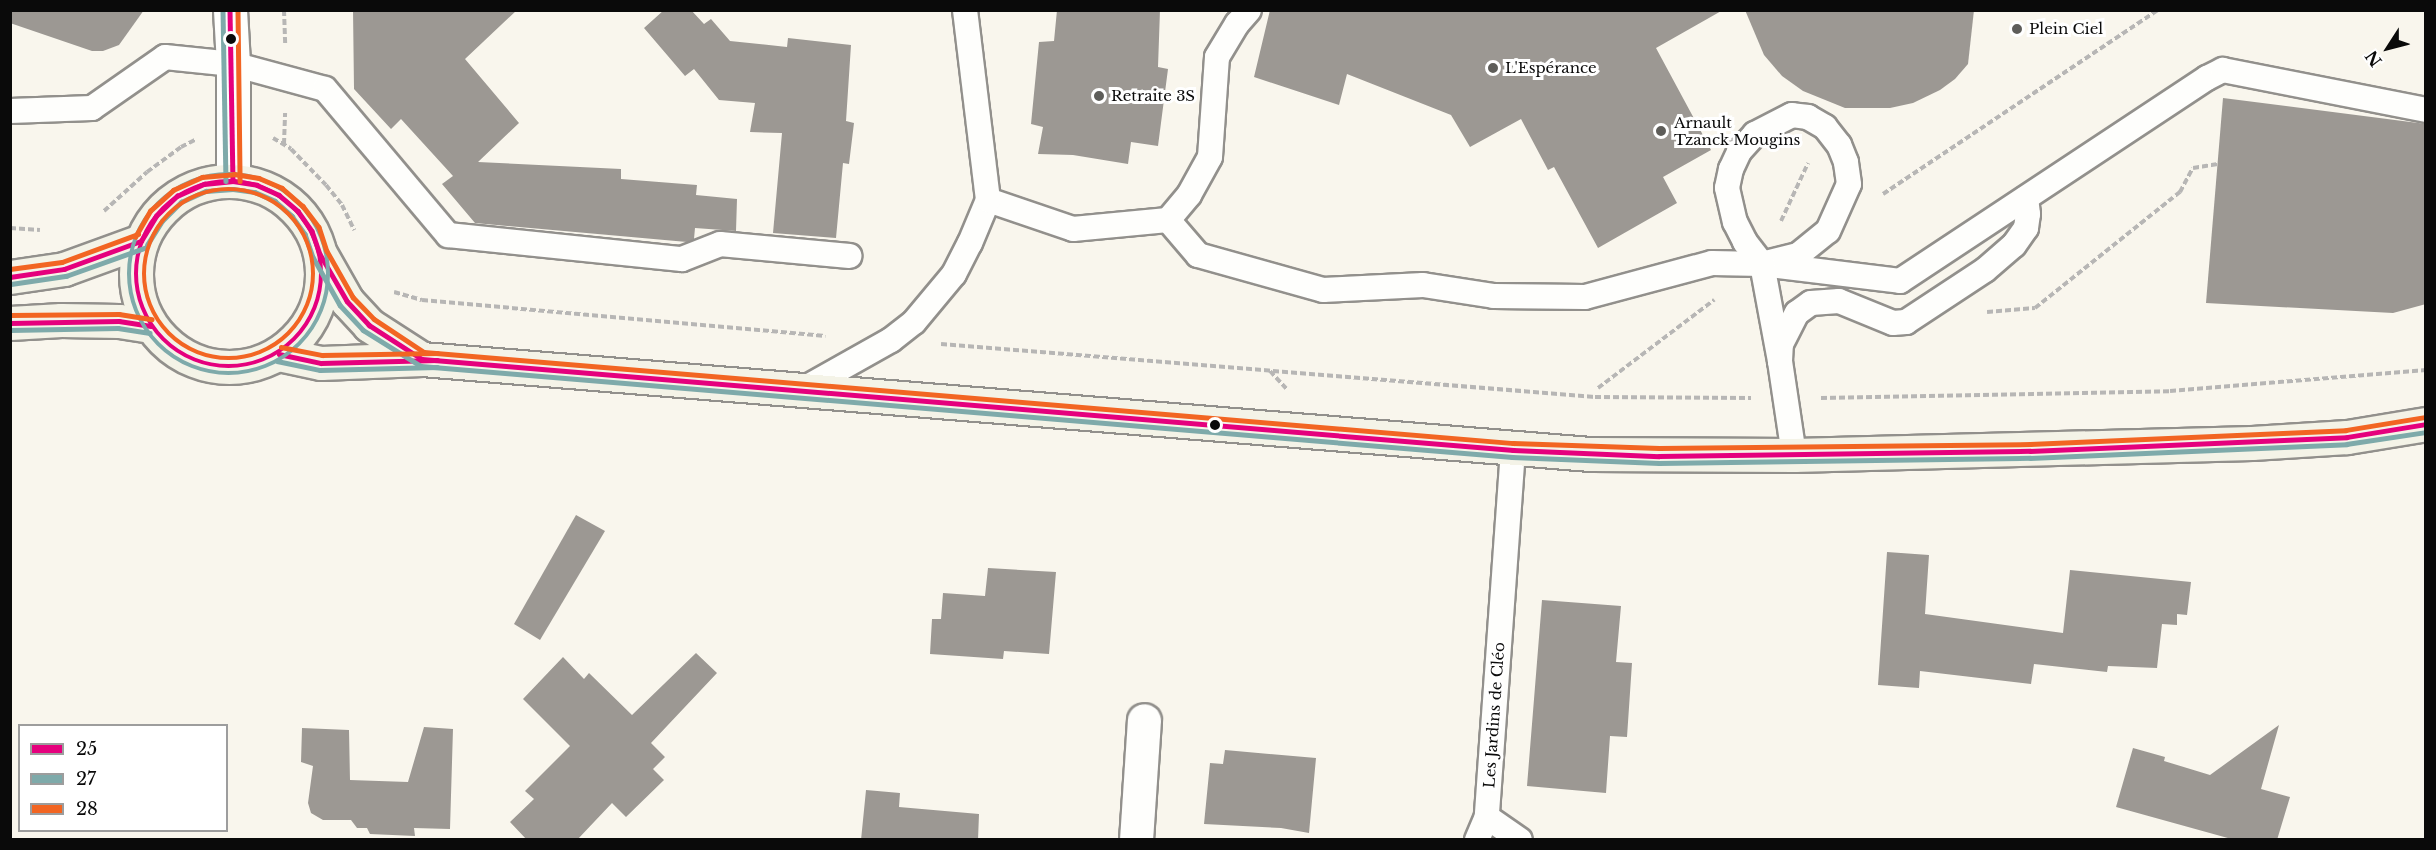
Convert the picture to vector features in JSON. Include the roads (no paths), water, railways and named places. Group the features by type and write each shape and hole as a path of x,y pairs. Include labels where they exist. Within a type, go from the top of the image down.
{"main road":[{"path":"320,255 322,283 315,311 301,335 279,354 252,365 223,368 196,362 170,347 151,326 139,299 135,270 141,241 156,216 177,196 204,184 233,181 256,185 279,195 298,211 312,231 320,255 347,301 369,325 422,359"},
{"path":"10,277 64,269 141,241"},
{"path":"10,323 61,320 119,321 151,326"},
{"path":"279,354 321,363 422,359 1513,450 1659,456 1794,455 2252,443 2347,437 2426,424"}],"street":[{"path":"230,10 233,64 233,181"},
{"path":"1136,840 1144,720"}],"lane":[{"path":"802,390 891,340 914,322 954,273 988,200 965,10"},
{"path":"988,200 1073,229 1168,220 1189,195 1210,157 1217,57 1237,24 1249,10"},
{"path":"10,111 92,108 165,57 233,64 326,89 448,236 681,259 720,244 849,256"},
{"path":"1168,220 1198,255 1323,290 1424,285 1494,296 1584,297 1712,262 1762,264 1900,281 2207,78 2223,70 2426,110"},
{"path":"1762,264 1798,255 1828,231 1849,184 1846,162 1839,145 1825,127 1808,117 1792,115 1776,121 1755,134 1739,152 1731,169 1727,188 1735,222 1745,242 1762,264 1794,455"},
{"path":"1780,361 1780,344 1789,326 1797,313 1811,303 1839,302 1893,323 1906,322 1931,308 2014,245 2026,228 2028,214 2026,198"},
{"name":"Les Jardins de Cléo","path":"1477,840 1486,817 1513,450"},
{"path":"1486,817 1520,840"}],"place":[{"name":"Plein Ciel","path":"2017,29"},
{"name":"L'Espérance","path":"1493,68"},
{"name":"Retraite 3S","path":"1099,96"},
{"name":"Arnault Tzanck Mougins","path":"1661,131"}]}
